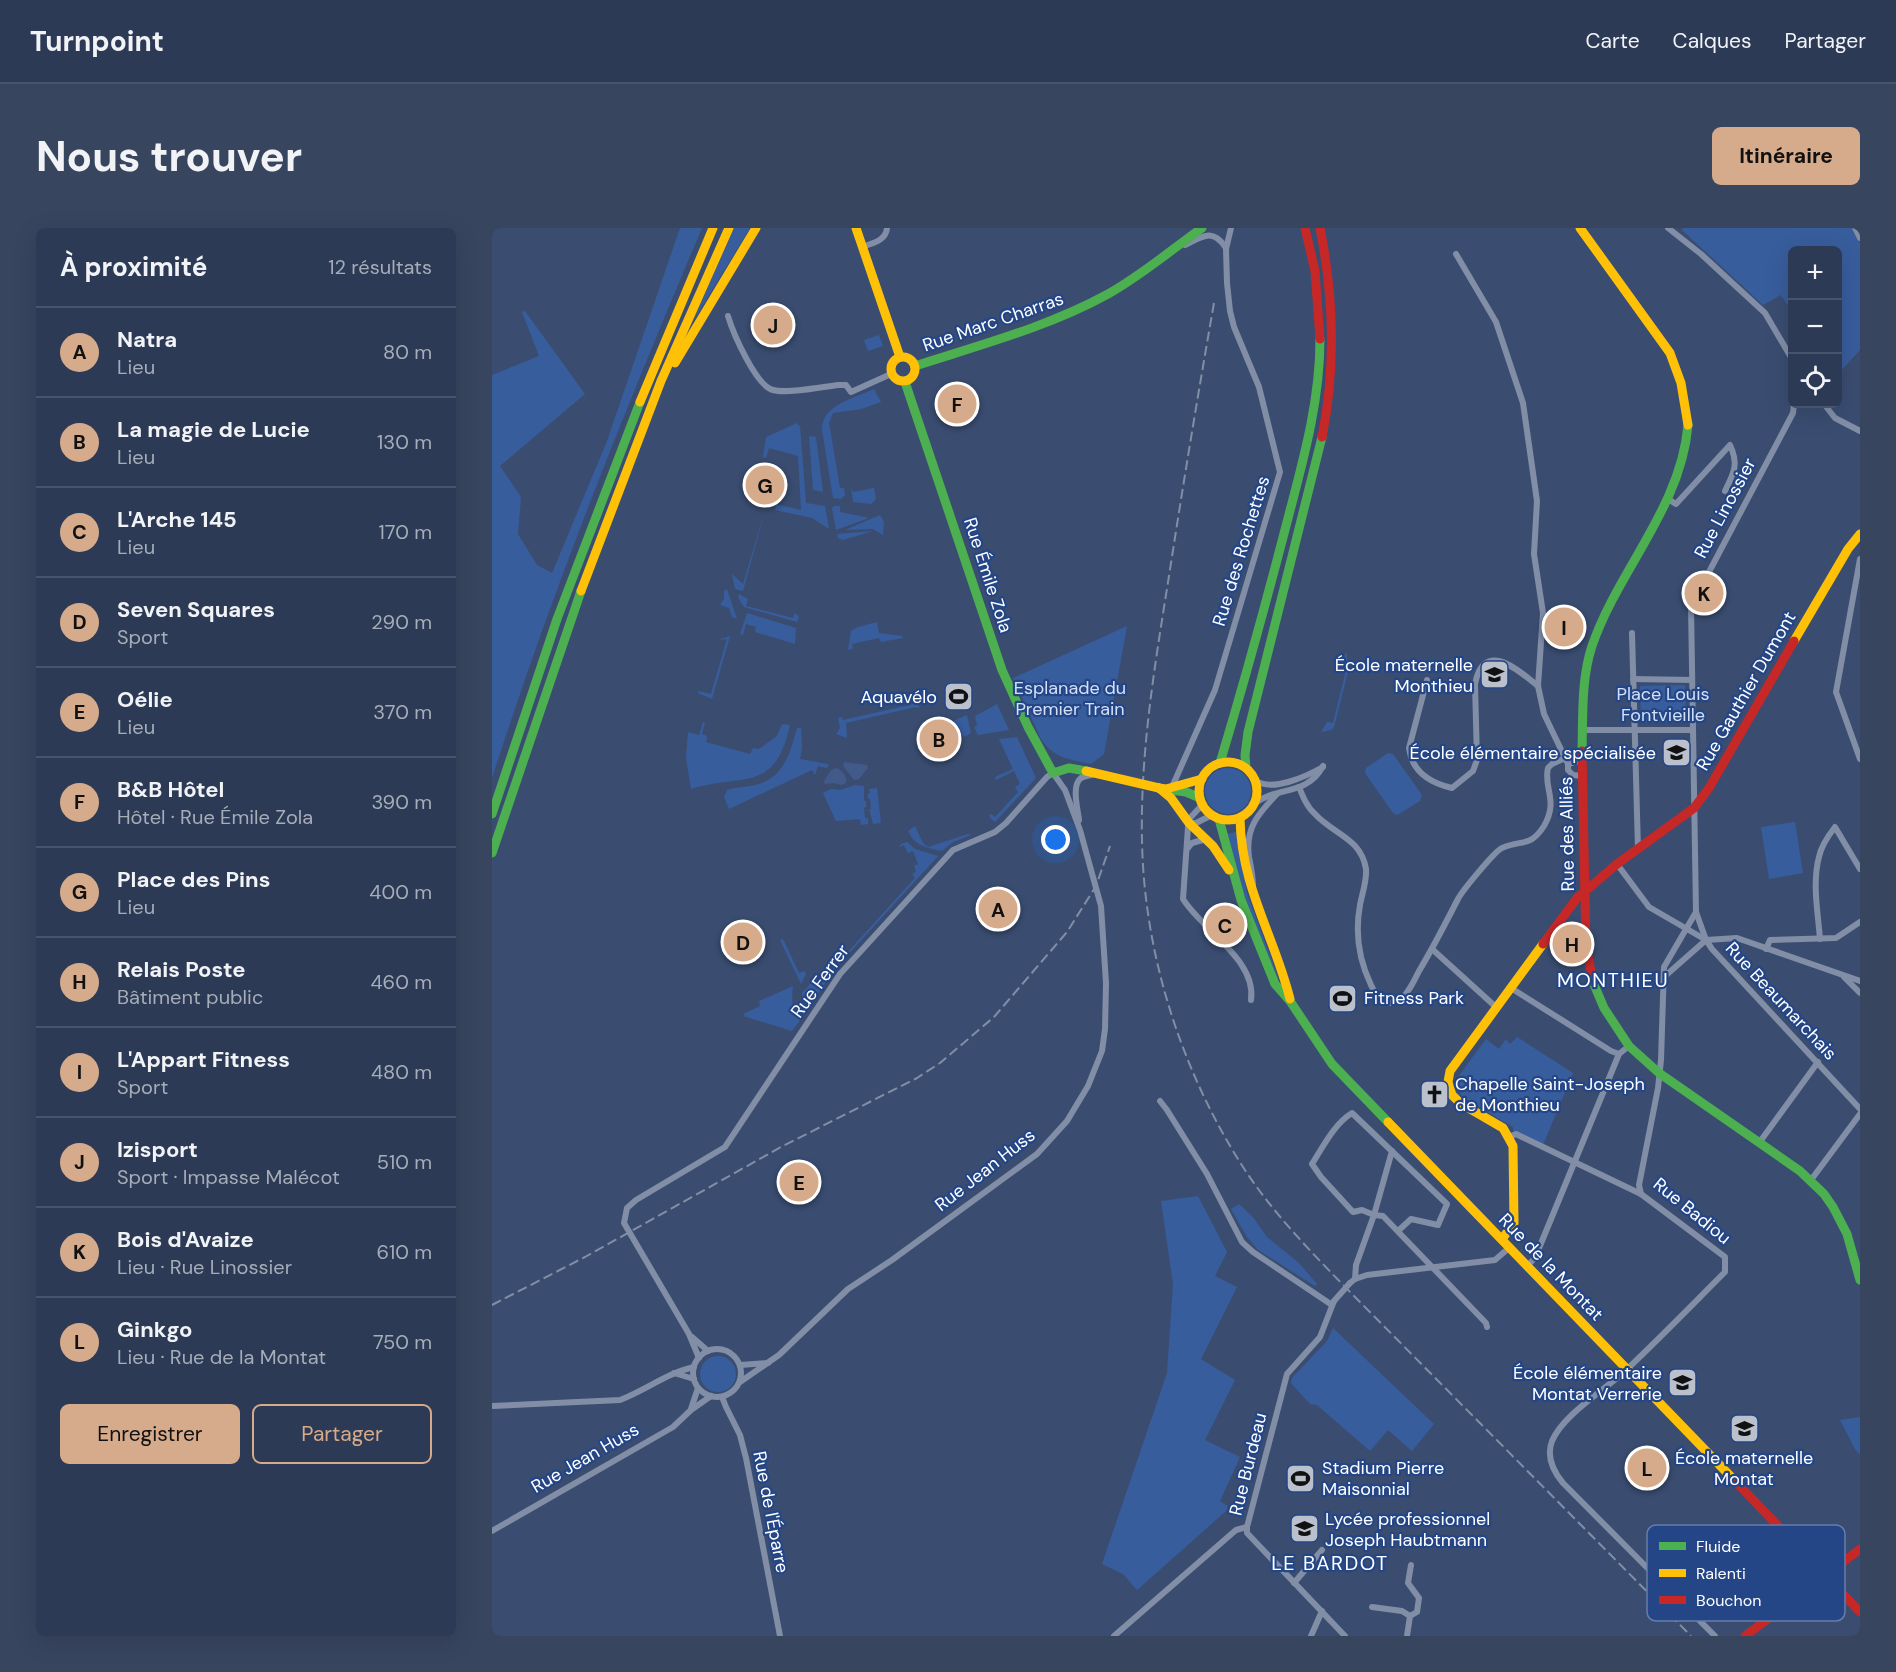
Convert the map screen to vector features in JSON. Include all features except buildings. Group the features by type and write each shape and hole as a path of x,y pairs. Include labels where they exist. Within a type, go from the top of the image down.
{"main road":[{"path":"492,814 537,676 583,547 624,441 713,228"},
{"path":"492,853 576,601 662,379 691,309 729,228"},
{"path":"662,379 676,362 756,228"},
{"path":"855,228 900,357"},
{"path":"1220,763 1258,635 1316,401 1320,359 1318,294 1305,228"},
{"path":"1312,228 1320,258 1328,275"},
{"path":"1246,768 1246,746 1250,724 1325,426 1333,347 1328,275 1320,228"},
{"name":"Rue des Alliés","path":"1580,228 1670,352 1682,383 1687,410 1686,448 1668,500 1604,616 1591,648 1584,687 1582,776 1586,946 1592,978 1604,1008 1629,1046 1659,1073 1811,1180 1830,1200 1854,1250 1860,1280"},
{"name":"Rue Marc Charras","path":"915,366 1024,331 1076,310 1110,293 1198,230"},
{"path":"900,357 911,360 915,366 913,377 905,382 896,380 891,374 892,363 900,357"},
{"name":"Rue Émile Zola","path":"905,382 1002,670 1028,727 1053,773"},
{"name":"Rue Gauthier Dumont","path":"1509,1137 1503,1128 1460,1103 1452,1095 1448,1082 1453,1066 1585,891 1617,864 1695,808 1859,537"},
{"path":"1053,773 1069,768 1085,774 1097,774 1186,792 1201,801 1216,817 1233,820 1246,814 1255,803 1257,795 1255,780 1246,768 1238,764 1220,763 1206,772 1202,779 1199,788 1201,801"},
{"path":"1159,788 1202,779"},
{"path":"1159,788 1172,798 1189,823 1206,839 1228,869 1241,900"},
{"name":"Rue de la Montat","path":"1216,817 1241,900 1275,984 1290,1001 1336,1069 1777,1525"},
{"name":"Rue de la Montat","path":"1240,818 1245,863 1253,896 1286,979 1290,1001"},
{"path":"1502,1239 1514,1223 1513,1146 1509,1137"},
{"path":"1845,1559 1860,1549"},
{"name":"Rue de la Montat","path":"1845,1596 1860,1612"},
{"path":"1745,1636 1764,1621"}],"street":[{"path":"862,247 883,238 887,228"},
{"name":"Rue des Rochettes","path":"1172,787 1215,690 1280,472 1260,387 1234,327 1227,283 1226,249 1231,228"},
{"path":"1668,228 1701,254 1765,313 1789,354"},
{"path":"1855,228 1860,238"},
{"path":"1174,248 1210,234 1220,239 1226,249"},
{"path":"1456,254 1496,322 1523,403 1537,501 1534,554 1543,613 1538,686 1544,714 1567,761 1568,770 1570,774 1582,776"},
{"path":"728,316 738,345 764,385 771,390 781,392 846,385 851,392 891,374"},
{"name":"Rue Linossier","path":"1696,912 1692,729 1691,612 1693,601 1793,413 1794,408"},
{"path":"1827,408 1835,418 1860,431"},
{"path":"1668,500 1676,504 1730,445 1735,455 1735,471 1725,490"},
{"path":"1860,559 1836,692 1860,759"},
{"path":"1632,633 1638,849"},
{"path":"1427,680 1409,748 1410,758 1429,780 1452,788 1473,771 1477,760 1475,684 1480,669 1497,660 1507,662 1538,686"},
{"path":"1633,679 1692,680"},
{"path":"1582,730 1692,729"},
{"path":"1299,787 1313,813 1346,836 1362,858 1366,877 1359,912 1358,940 1364,967 1373,990 1385,1002 1392,1003 1405,996 1460,896 1500,849 1526,843 1539,834 1551,809 1548,768 1552,764 1582,760"},
{"path":"1255,780 1269,786 1308,775 1323,766 1316,778 1299,787 1263,797 1255,803"},
{"name":"Rue Jean Huss","path":"740,1382 768,1363 848,1289 892,1260 1029,1160 1054,1136 1076,1107 1102,1051 1107,1005 1099,896 1080,830 1065,790 1053,773"},
{"name":"Rue Ferrer","path":"689,1334 627,1230 624,1216 627,1208 725,1147 840,974 953,850 995,832 1053,773"},
{"name":"Rue Jean Huss","path":"1080,830 1076,789 1077,782 1085,774"},
{"name":"Rue de la Montat","path":"1253,896 1249,833 1256,819 1277,794"},
{"path":"1201,801 1190,818 1187,833 1188,848 1183,898 1241,964 1253,989 1251,1000"},
{"path":"1189,823 1216,817"},
{"path":"1820,939 1817,900 1819,856 1835,827 1860,869"},
{"path":"1188,848 1192,843 1206,839"},
{"path":"1617,864 1649,907 1706,940 1737,938 1860,981"},
{"path":"1696,912 1706,940"},
{"name":"Rue Badiou","path":"1626,1370 1725,1272 1725,1257 1641,1194 1639,1185 1658,1088 1662,1046 1664,967 1696,912"},
{"path":"1766,949 1770,940 1836,938 1860,922"},
{"path":"1664,978 1670,970 1706,940"},
{"name":"Rue Beaumarchais","path":"1706,940 1860,1109"},
{"path":"1432,949 1497,1008"},
{"path":"1842,974 1860,993"},
{"path":"1511,987 1619,1054"},
{"path":"1527,1266 1535,1258 1619,1054 1629,1046"},
{"path":"1760,1143 1818,1062"},
{"path":"1160,1101 1207,1174 1242,1242 1253,1252 1333,1303"},
{"path":"1398,1231 1411,1219 1438,1225 1447,1204 1352,1113 1332,1134 1312,1164 1321,1178 1353,1212 1362,1209 1374,1215 1383,1216 1486,1323 1487,1327"},
{"path":"1811,1180 1860,1114"},
{"path":"1509,1137 1516,1134 1641,1194"},
{"name":"Rue Burdeau","path":"1345,1636 1247,1533 1247,1527 1287,1374 1320,1337 1333,1303 1352,1281 1392,1151"},
{"path":"1352,1281 1367,1275 1495,1260 1510,1247"},
{"path":"689,1334 708,1351"},
{"path":"689,1334 699,1358"},
{"path":"723,1350 736,1358 740,1365 740,1382 736,1389 722,1397 711,1396 698,1388 694,1379 694,1367 699,1358 708,1351 723,1350"},
{"path":"740,1365 768,1363"},
{"path":"492,1406 620,1400 674,1373 694,1367"},
{"path":"1626,1370 1596,1393 1561,1427 1551,1444 1551,1464 1563,1483 1647,1568"},
{"path":"674,1373 694,1379"},
{"path":"691,1410 698,1388"},
{"name":"Rue Jean Huss","path":"492,1530 673,1427 711,1396"},
{"name":"Rue de l'Éparre","path":"722,1397 740,1435 746,1458 780,1636"},
{"path":"1114,1636 1236,1530 1247,1527"},
{"path":"1294,1583 1322,1550"},
{"path":"1410,1616 1417,1612 1419,1598 1408,1583 1411,1565"},
{"path":"1372,1606 1402,1611 1410,1616"},
{"path":"1311,1636 1322,1611"},
{"path":"1407,1636 1410,1616"},
{"path":"1699,1621 1714,1636"}],"green space":[{"path":"680,228 702,228 591,501 539,639 492,778 492,375 539,356 522,312 525,311 585,394 500,466 521,497 518,534 537,565 552,573 607,441"},
{"path":"734,228 750,228 692,323"},
{"path":"1683,228 1852,228 1860,244 1860,350 1842,370 1842,246 1788,246 1788,306 1781,295 1763,305 1682,230"},
{"path":"879,335 883,346 868,351 864,340"},
{"path":"874,389 881,402 861,409 833,413 829,423 840,488 844,488 845,495 841,499 833,498 822,430 823,421 833,408"},
{"path":"794,422 800,426 806,503 825,506 829,529 812,518 775,510 776,504 801,510 798,456 769,448 766,458 763,457 766,437 795,424"},
{"path":"809,436 816,437 823,492 813,490"},
{"path":"851,487 853,492 874,488 876,499 871,504 853,502"},
{"path":"840,506 840,512 869,518 836,530 832,508"},
{"path":"766,507 743,591 735,589 732,574 743,584"},
{"path":"880,515 884,522 883,535 873,529 845,530"},
{"path":"873,531 843,540 838,538 837,534"},
{"path":"727,589 737,619 732,617 729,608 720,605 724,599 724,591"},
{"path":"739,594 748,599 746,606 793,618 795,613 799,617 797,622 744,607 738,597"},
{"path":"747,613 796,628 795,644 755,632 756,627 746,624 743,635 740,634"},
{"path":"877,622 879,633 903,638 881,642 879,638 852,644 853,649 848,650 851,631"},
{"name":"Esplanade du Premier Train","path":"1127,626 1104,754 1091,764 1057,754 1041,739 1013,678"},
{"path":"730,636 712,699 698,691 711,694 727,639 718,640"},
{"path":"1346,652 1349,668 1334,727 1321,732 1327,722 1333,723 1347,666 1342,664"},
{"name":"Place Louis Fontvieille","path":"1685,685 1686,722 1641,723 1640,686"},
{"path":"918,703 919,708 846,723 847,738 836,734 840,728 838,718 842,717 843,720"},
{"path":"997,704 1009,730 978,735 974,727 977,726 975,716"},
{"path":"967,715 971,733 964,737 946,730 944,725"},
{"path":"703,722 705,722 702,734 707,736 706,742 750,754 753,748 759,749 777,736 782,724 790,725 784,747 776,762 766,771 754,777 691,789 686,758 688,732 699,735"},
{"path":"797,728 801,728 800,759 829,766 826,768 818,766 815,775 812,770 729,809 724,797 727,790 755,785 773,777 788,755"},
{"path":"1017,737 1036,778 995,822 989,815 995,817 1018,792 1015,787 1020,784 1014,771 996,780 995,777 1013,769 999,739"},
{"path":"1388,753 1393,754 1422,795 1420,801 1397,815 1393,813 1365,773 1366,768"},
{"path":"1228,768 1244,775 1251,791 1244,807 1228,814 1212,807 1205,791 1212,775"},
{"path":"855,785 864,786 865,818 868,818 868,824 861,825 860,819 836,821 823,793 831,789 840,790"},
{"path":"877,788 881,823 873,824 868,794 869,789"},
{"path":"1795,822 1803,873 1769,879 1761,827"},
{"path":"915,826 923,843 928,847 971,835 953,842 942,851 926,847 914,840 908,831"},
{"path":"1236,832 1247,893 1280,982 1271,969 1248,908 1226,834"},
{"path":"907,842 915,849 938,856 833,971 806,1011 802,1003 802,993 811,983 816,987 915,878 912,874 916,872 914,866 918,864 913,851 908,853 904,845 899,847"},
{"path":"783,939 799,973 804,971 806,974 801,984 780,940"},
{"path":"793,986 793,1007 801,1019 792,1031 743,1016 760,1006 759,1001"},
{"path":"1517,1037 1573,1073 1543,1145 1513,1131 1513,1127 1462,1097 1455,1081 1486,1039 1499,1049 1506,1039 1510,1044"},
{"path":"1198,1196 1227,1252 1215,1276 1237,1287 1201,1359 1235,1380 1205,1440 1240,1457 1220,1501 1228,1506 1226,1511 1137,1590 1123,1574 1102,1564 1167,1373 1173,1284 1161,1201"},
{"path":"1239,1204 1253,1217 1267,1237 1299,1263 1317,1284 1315,1286 1258,1250 1247,1237 1231,1209"},
{"path":"1333,1328 1434,1424 1412,1451 1388,1430 1370,1451 1317,1405 1310,1404 1291,1383 1292,1378 1327,1341"},
{"path":"718,1356 731,1361 736,1374 731,1387 718,1392 705,1387 700,1374 705,1361"},
{"path":"1860,1417 1860,1455 1840,1420"}],"shaded area":[{"path":"844,762 867,765 868,768 859,779 854,780 843,766"},
{"path":"836,768 844,774 846,783 825,784 824,781 831,770"}],"railway":[{"path":"1214,303 1154,675 1143,774 1144,884 1150,927 1170,1011 1202,1092 1221,1130 1255,1185 1281,1218 1354,1296 1647,1592"},
{"path":"492,1305 585,1257 781,1147 917,1078 940,1063 994,1017 1067,932 1096,886 1110,846"},
{"path":"1676,1621 1691,1636"}],"traffic: fast":[{"path":"915,366 1013,334 1085,306 1133,279 1202,228"},
{"path":"1220,763 1263,613 1304,454 1314,409 1320,339"},
{"path":"905,382 1002,670 1028,727 1053,773 1069,768 1086,771"},
{"path":"492,814 557,619 640,402"},
{"path":"1582,751 1584,685 1592,646 1603,618 1674,484 1683,455 1688,425"},
{"path":"1246,768 1248,732 1322,437"},
{"path":"492,853 581,591"},
{"path":"1171,790 1186,792 1200,798"},
{"path":"1219,819 1241,900 1275,984 1290,1001 1332,1064 1388,1122"},
{"path":"1593,982 1604,1008 1629,1046 1659,1073 1800,1171 1824,1194 1847,1234 1860,1280"}],"traffic: slow":[{"path":"640,402 713,228"},
{"path":"581,591 661,381 729,228"},
{"path":"675,363 756,228"},
{"path":"856,228 900,357"},
{"path":"1580,228 1670,353 1681,383 1688,425"},
{"path":"898,357 908,357 915,364 915,369 915,374 908,381 898,381 891,374 891,364 898,357"},
{"path":"1794,641 1848,549 1860,534"},
{"path":"1228,762 1239,764 1252,775 1257,791 1255,802 1244,815 1228,820 1217,818 1204,807 1199,791 1201,780 1212,767 1228,762"},
{"path":"1086,771 1159,788"},
{"path":"1159,788 1166,789 1202,779"},
{"path":"1159,788 1171,798 1189,823 1213,846 1229,870"},
{"path":"1240,818 1242,843 1252,889 1290,999"},
{"path":"1502,1239 1514,1223 1513,1146 1503,1128 1460,1103 1452,1095 1448,1082 1450,1071 1543,944"},
{"path":"1388,1122 1736,1482"}],"traffic: jam":[{"path":"1305,228 1315,271 1320,339"},
{"path":"1320,228 1325,254 1332,332 1330,385 1322,437"},
{"path":"1543,944 1577,898 1617,864 1694,808 1709,788 1794,641"},
{"path":"1582,751 1586,946 1593,982"},
{"path":"1736,1482 1777,1525"},
{"path":"1845,1560 1860,1549"},
{"path":"1845,1596 1860,1612"},
{"path":"1745,1636 1765,1621"}],"place":[{"name":"Izisport","path":"773,325"},
{"name":"B&B Hôtel","path":"957,404"},
{"name":"Place des Pins","path":"765,485"},
{"name":"Bois d'Avaize","path":"1704,593"},
{"name":"L'Appart Fitness","path":"1564,627"},
{"name":"École maternelle Monthieu","path":"1494,675"},
{"name":"Aquavélo","path":"958,697"},
{"name":"La magie de Lucie","path":"939,739"},
{"name":"École élémentaire spécialisée","path":"1677,753"},
{"name":"Natra","path":"998,909"},
{"name":"L'Arche 145","path":"1225,925"},
{"name":"Seven Squares","path":"743,942"},
{"name":"Relais Poste","path":"1572,944"},
{"name":"Fitness Park","path":"1343,998"},
{"name":"Chapelle Saint-Joseph de Monthieu","path":"1434,1094"},
{"name":"Oélie","path":"799,1182"},
{"name":"École élémentaire Montat Verrerie","path":"1683,1383"},
{"name":"École maternelle Montat","path":"1744,1429"},
{"name":"Ginkgo","path":"1647,1468"},
{"name":"Stadium Pierre Maisonnial","path":"1301,1478"},
{"name":"Lycée professionnel Joseph Haubtmann","path":"1304,1529"}],"district":[{"name":"MONTHIEU","path":"1613,980"},
{"name":"LE BARDOT","path":"1330,1563"}]}
